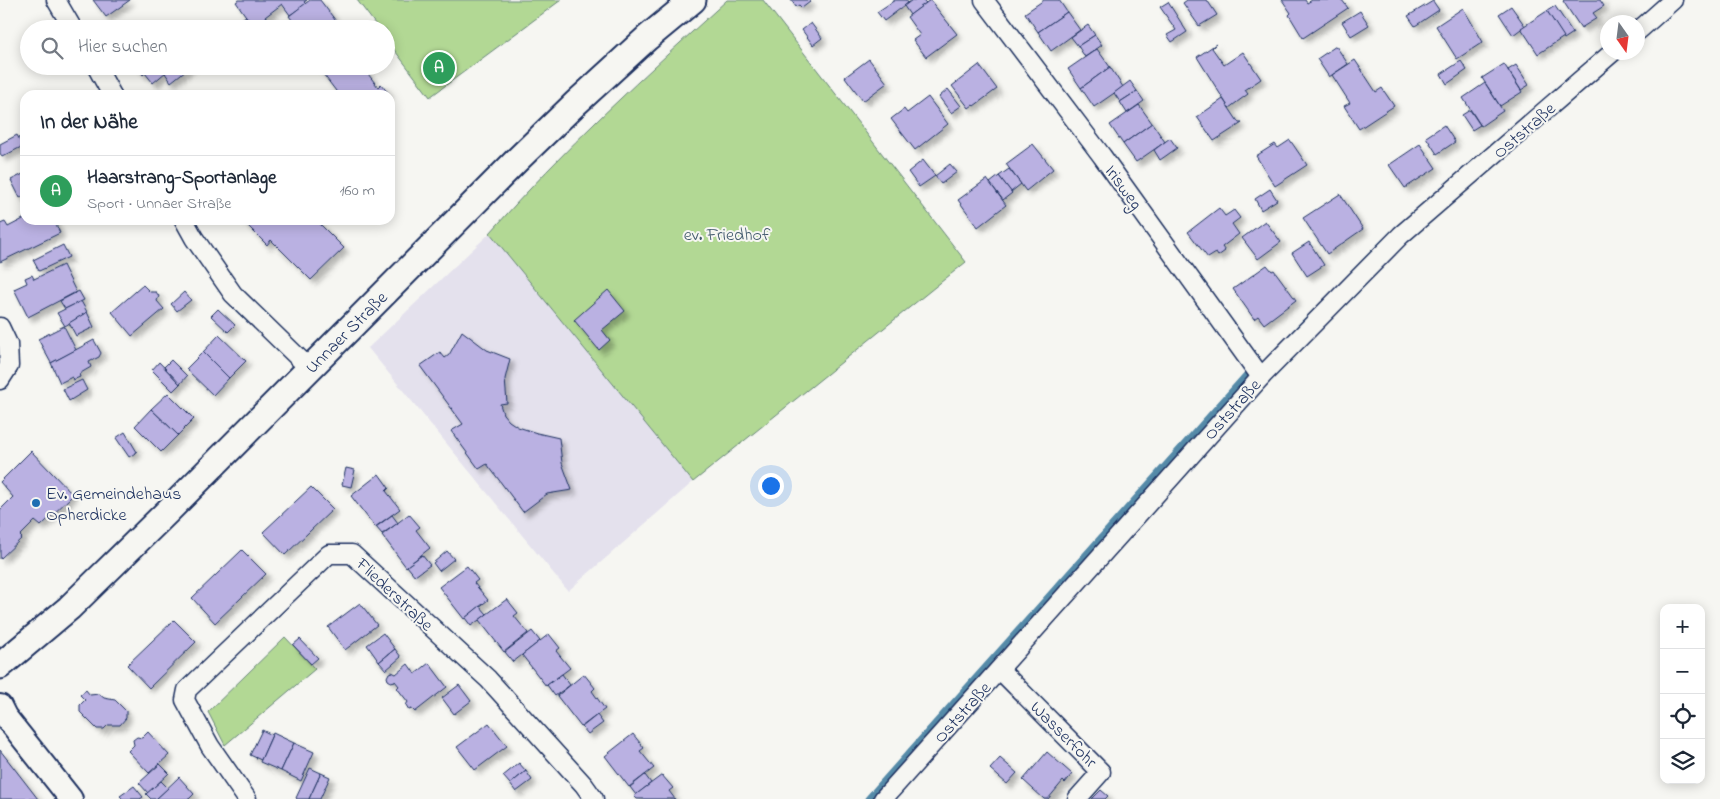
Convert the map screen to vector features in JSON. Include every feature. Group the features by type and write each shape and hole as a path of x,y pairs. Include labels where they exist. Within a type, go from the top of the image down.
{"main road":[{"name":"Unnaer Straße","path":"0,666 76,601 576,103 647,38 693,0"}],"street":[{"path":"56,0 68,20"},
{"name":"Irisweg","path":"984,0 1102,156 1261,377"},
{"path":"1645,25 1673,0"},
{"name":"Oststraße","path":"883,799 1261,377 1401,235 1604,60"},
{"path":"101,75 109,90"},
{"path":"187,225 233,294 309,368"},
{"path":"0,327 8,344 9,366 0,380"},
{"name":"Fliederstraße","path":"247,799 210,746 185,700 187,690 329,554 352,554 488,679 584,785 594,799"},
{"name":"Wasserfohr","path":"1000,670 1101,772 1077,799"},
{"path":"0,706 5,716 71,799"}],"shaded area":[{"path":"490,233 693,482 568,591 368,348"}],"green space":[{"path":"357,0 561,0 430,97 395,51 395,20 372,20"},
{"name":"ev. Friedhof","path":"727,0 763,0 966,262 693,482 490,233 575,142"},
{"path":"285,637 315,669 225,745 208,712"}],"building":[{"path":"93,0 130,0 106,17"},
{"path":"239,0 307,0 304,2 306,4 290,15 282,4 265,17 267,20 249,20 236,2"},
{"path":"310,0 320,0 335,20 292,20 289,16"},
{"path":"791,0 808,0 810,2 802,8 799,5 796,7"},
{"path":"895,0 906,0 908,3 884,21 877,12"},
{"path":"912,0 923,0 926,3 910,15 904,6"},
{"path":"930,0 957,34 926,57 913,40 920,35 907,17"},
{"path":"1044,0 1059,0 1067,12 1038,32 1025,13"},
{"path":"1187,0 1207,0 1217,15 1199,26 1183,3"},
{"path":"1282,0 1305,0 1307,3 1312,0 1342,0 1348,8 1303,38 1289,15 1291,13"},
{"path":"1564,0 1600,0 1604,6 1593,13 1597,18 1581,28"},
{"path":"1433,1 1439,10 1415,26 1408,16"},
{"path":"1168,2 1187,32 1172,42 1167,35 1176,30 1160,7"},
{"path":"1511,6 1525,26 1513,35 1499,14"},
{"path":"1555,6 1573,33 1564,39 1547,11"},
{"path":"1463,8 1483,42 1457,59 1436,26"},
{"path":"1360,11 1369,25 1351,36 1342,22"},
{"path":"1547,11 1564,37 1538,54 1521,28"},
{"path":"1067,12 1080,30 1051,51 1038,32"},
{"path":"246,16 249,20 240,20"},
{"path":"811,23 822,38 813,45 802,30"},
{"path":"1088,25 1095,35 1078,46 1071,37"},
{"path":"1095,35 1102,45 1085,57 1078,46"},
{"path":"1216,44 1212,48 1224,65 1243,52 1261,79 1245,90 1248,94 1229,108 1197,57"},
{"path":"1336,46 1348,64 1329,77 1317,59"},
{"path":"1097,49 1110,67 1081,88 1068,69"},
{"path":"869,59 887,83 863,101 845,77"},
{"path":"1355,60 1376,92 1382,88 1394,106 1359,129 1344,106 1350,103 1332,75"},
{"path":"1461,61 1467,70 1447,84 1441,74"},
{"path":"1504,64 1522,92 1500,106 1482,78"},
{"path":"979,65 997,89 969,108 952,86"},
{"path":"1516,65 1529,85 1521,90 1508,70"},
{"path":"1110,67 1123,87 1094,107 1081,88"},
{"path":"147,75 162,75 153,83"},
{"path":"166,75 180,75 171,82"},
{"path":"324,75 369,75 378,87 381,84 386,90 335,90"},
{"path":"1130,81 1137,91 1120,102 1114,93"},
{"path":"1485,83 1503,111 1481,126 1463,98"},
{"path":"948,89 961,106 951,113 939,97"},
{"path":"1137,91 1144,101 1127,113 1120,102"},
{"path":"928,97 948,124 915,150 891,119 904,109 907,113"},
{"path":"1223,99 1239,123 1242,123 1214,141 1197,117"},
{"path":"1139,105 1152,123 1123,144 1110,125"},
{"path":"1470,110 1480,125 1472,130 1462,115"},
{"path":"1152,123 1165,142 1136,162 1123,144"},
{"path":"1444,125 1455,142 1437,154 1426,137"},
{"path":"17,135 20,140 20,148 2,157 0,144"},
{"path":"1170,138 1177,148 1160,160 1154,150"},
{"path":"1290,140 1307,165 1275,186 1256,156 1275,144 1278,148"},
{"path":"1033,144 1053,169 1026,191 1006,164"},
{"path":"1420,144 1436,168 1405,188 1389,165"},
{"path":"923,160 935,176 919,187 908,172"},
{"path":"950,164 957,172 941,184 935,176"},
{"path":"1009,169 1021,184 1011,192 999,176"},
{"path":"20,176 20,198 11,180"},
{"path":"999,176 1012,193 1003,200 990,183"},
{"path":"987,179 1006,205 978,227 958,200"},
{"path":"1270,189 1277,200 1261,210 1255,199"},
{"path":"1340,194 1363,229 1327,254 1303,218"},
{"path":"1219,208 1225,216 1234,210 1240,218 1232,224 1239,234 1222,247 1225,251 1218,256 1216,253 1208,258 1188,232"},
{"path":"20,221 20,225 56,225 60,233 0,262 0,224 5,222 8,227"},
{"path":"1265,221 1281,242 1258,259 1242,238"},
{"path":"247,225 321,225 344,248 311,280 271,240 267,245"},
{"path":"1309,242 1324,265 1307,276 1292,253"},
{"path":"63,245 69,257 39,271 33,260"},
{"path":"63,265 76,292 28,317 14,289 27,283 25,278 32,275 34,279"},
{"path":"1267,265 1272,271 1274,270 1296,300 1264,324 1258,316 1254,319 1233,289"},
{"path":"143,285 150,292 156,292 159,296 157,301 164,309 132,336 112,312"},
{"path":"608,290 625,311 602,330 610,340 599,350 574,320"},
{"path":"79,291 84,300 65,309 60,301"},
{"path":"184,292 191,300 177,311 171,304"},
{"path":"81,301 87,312 65,326 57,313"},
{"path":"218,309 235,325 228,332 211,316"},
{"path":"87,312 94,327 76,336 69,323"},
{"path":"64,326 76,350 51,363 38,339"},
{"path":"462,331 487,350 510,359 505,379 507,403 500,404 503,414 518,427 559,438 562,463 572,490 547,494 523,512 487,464 479,469 451,431 463,424 420,366 440,352 445,358 449,355"},
{"path":"219,335 246,361 229,378 203,352"},
{"path":"94,340 101,353 99,357 89,362 91,367 79,374 80,377 73,380 72,377 60,383 51,363"},
{"path":"203,352 229,378 213,395 186,369"},
{"path":"171,360 187,376 180,384 164,367"},
{"path":"159,362 180,384 173,391 152,370"},
{"path":"82,380 87,390 69,401 63,389"},
{"path":"168,393 194,419 178,435 151,409"},
{"path":"151,409 178,435 161,452 135,426"},
{"path":"125,432 137,452 129,457 116,438"},
{"name":"Ev. Gemeindehaus Opherdicke","path":"31,451 73,495 41,526 35,521 20,536 22,538 0,559 0,510 13,497 0,482"},
{"path":"346,468 355,470 351,487 342,485"},
{"path":"379,474 389,488 386,491 400,509 375,527 351,496"},
{"path":"311,487 333,509 285,555 263,532"},
{"path":"409,514 420,527 416,530 430,548 406,567 382,535"},
{"path":"392,515 398,523 382,534 376,527"},
{"path":"242,550 266,574 215,623 192,598"},
{"path":"447,551 454,559 439,571 433,563"},
{"path":"422,555 430,565 415,576 407,566"},
{"path":"467,566 478,580 474,583 488,600 464,619 439,587"},
{"path":"507,599 518,613 514,616 528,633 504,652 479,620"},
{"path":"360,603 377,625 345,650 328,627"},
{"path":"480,606 487,614 471,626 465,618"},
{"path":"174,620 196,642 149,688 127,665"},
{"path":"532,631 540,641 513,662 505,652"},
{"path":"383,633 395,649 379,662 367,645"},
{"path":"549,634 560,648 556,651 570,668 546,686 522,655"},
{"path":"300,639 318,658 311,664 293,645"},
{"path":"395,649 401,657 386,670 379,662"},
{"path":"429,663 447,687 415,712 412,709 409,710 406,705 408,702 397,688 399,686 395,681 391,682 388,680 387,677 389,673 396,674 408,664 415,674"},
{"path":"562,674 570,685 555,696 547,685"},
{"path":"584,674 595,688 592,691 605,709 581,727 557,696"},
{"path":"459,685 471,701 454,714 442,698"},
{"path":"86,690 90,695 99,694 104,698 115,700 126,711 126,718 120,725 108,725 104,729 97,729 80,712 80,705 85,700 80,695"},
{"path":"597,715 603,723 588,734 582,727"},
{"path":"489,723 507,746 475,770 457,747"},
{"path":"262,730 272,735 261,760 250,755"},
{"path":"148,732 169,755 149,773 128,751 134,745 133,740 137,737 142,738"},
{"path":"273,733 294,743 281,771 260,762"},
{"path":"633,734 644,748 640,751 654,768 629,787 605,756"},
{"path":"294,743 314,752 301,781 281,771"},
{"path":"0,750 38,799 0,799"},
{"path":"1047,752 1072,774 1065,783 1063,781 1048,799 1044,799 1023,780"},
{"path":"1000,758 1017,773 1007,784 990,769"},
{"path":"519,763 526,771 510,784 503,776"},
{"path":"160,764 169,773 148,793 139,783"},
{"path":"310,768 321,773 309,799 297,799 296,798"},
{"path":"526,771 532,780 516,792 510,784"},
{"path":"321,773 330,777 320,799 309,799"},
{"path":"645,775 651,783 636,795 630,787"},
{"path":"662,775 673,788 669,791 675,799 637,799 634,796"},
{"path":"179,777 194,794 189,799 156,799"},
{"path":"161,781 168,788 156,799 151,799 146,794"},
{"path":"134,786 143,797 140,799 123,799 120,796"},
{"path":"1101,790 1108,796 1105,799 1092,799"}],"waterway":[{"path":"868,799 1250,371"}],"place":[{"name":"Haarstrang-Sportanlage","path":"439,68"},
{"name":"Ev. Gemeindehaus Opherdicke","path":"36,503"}]}
